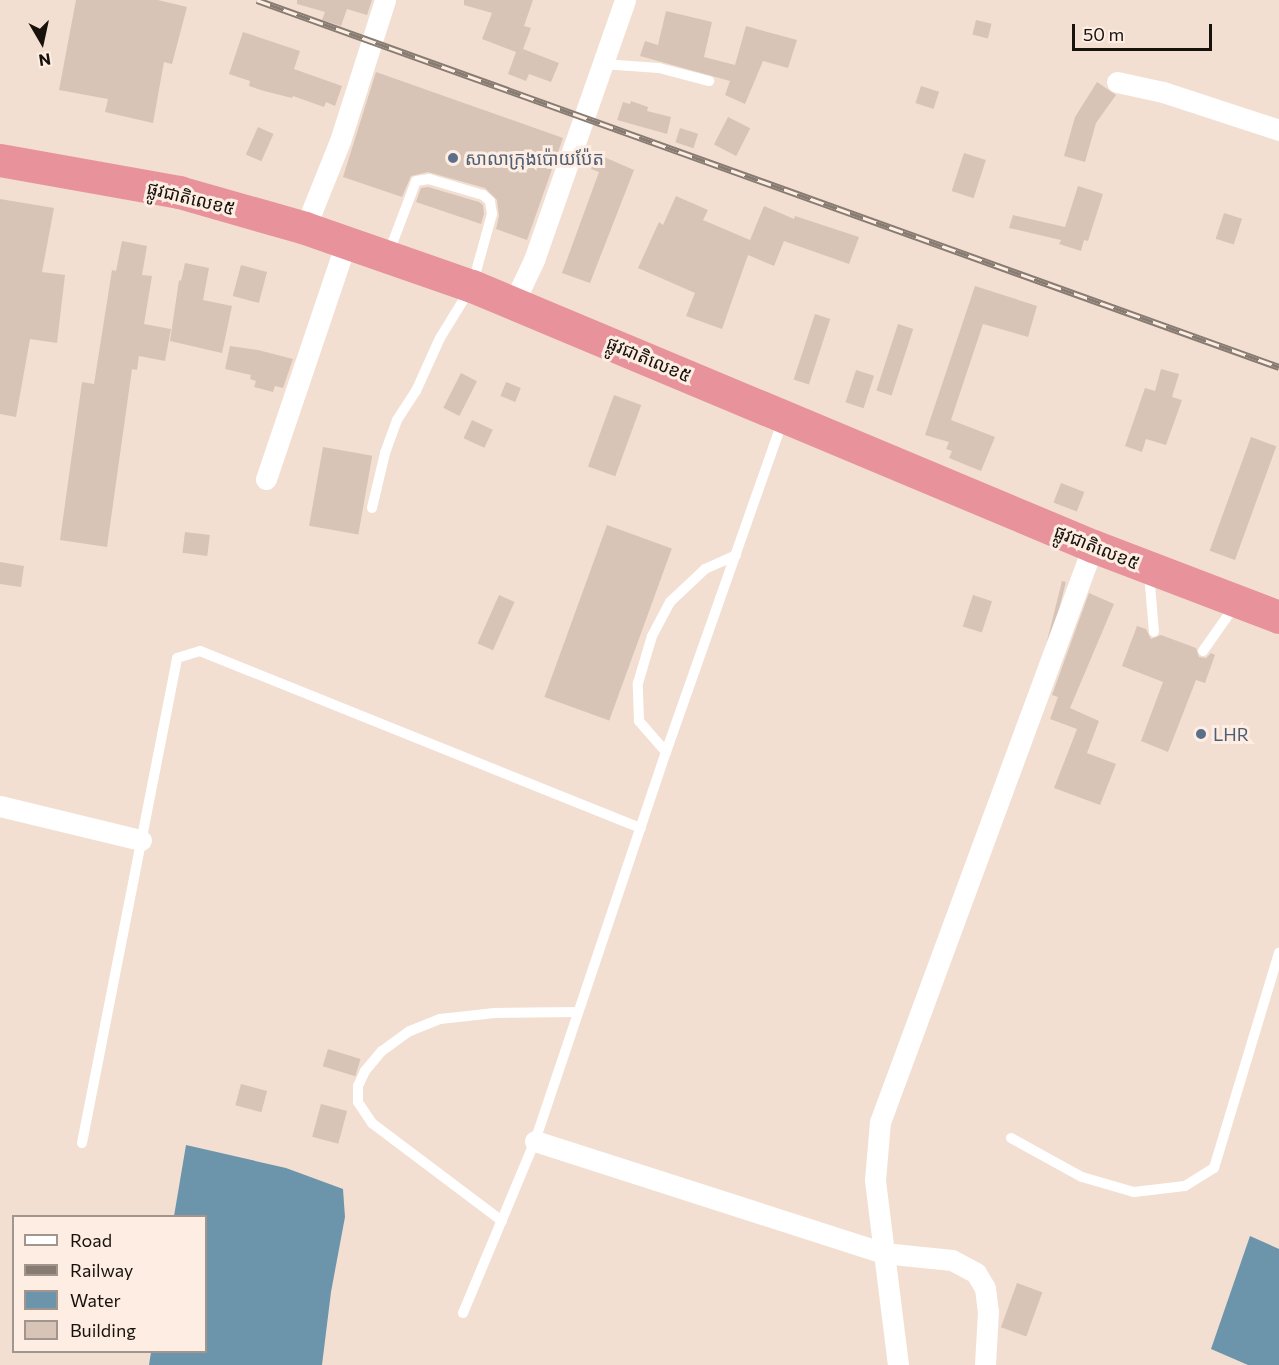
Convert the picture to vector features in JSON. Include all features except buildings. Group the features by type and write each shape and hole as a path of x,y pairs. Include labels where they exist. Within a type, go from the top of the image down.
{"highway":[{"name":"ផ្លូវជាតិលេខ៥","path":"0,160 179,192 305,228 472,286 1093,546 1279,617"}],"street":[{"path":"305,228 340,141 385,0"},
{"path":"514,302 534,260 625,0"},
{"path":"1117,82 1163,92 1279,130"},
{"path":"266,479 346,242"},
{"path":"898,1365 875,1180 880,1122 1093,546"},
{"path":"0,806 141,840"},
{"path":"535,1141 883,1253 952,1260 976,1273 985,1288 988,1311 985,1365"}],"lane":[{"path":"602,64 659,69 709,81"},
{"path":"372,508 385,453 397,420 416,391 440,338 472,286 492,214 490,201 483,195 429,179 416,181 387,256"},
{"path":"463,1313 535,1141 666,752 785,417"},
{"path":"666,752 639,722 638,683 652,636 670,602 705,569 736,555"},
{"path":"1148,567 1154,632"},
{"path":"1203,651 1238,601"},
{"path":"82,1143 177,658 200,651 640,828"},
{"path":"1011,1138 1082,1177 1134,1192 1185,1186 1214,1168 1279,953"},
{"path":"502,1221 372,1123 358,1102 358,1086 365,1071 382,1051 410,1031 440,1019 495,1013 578,1012"}],"water":[{"path":"186,1145 286,1168 343,1189 345,1217 331,1292 322,1365 149,1365 151,1353 207,1353 207,1215 174,1215"},
{"path":"1250,1236 1279,1249 1279,1365 1248,1365 1211,1349"}],"railway":[{"path":"257,0 1279,367"}],"place":[{"name":"សាលាក្រុងប៉ោយប៉ែត","path":"453,158"},
{"name":"LHR","path":"1201,734"}]}
